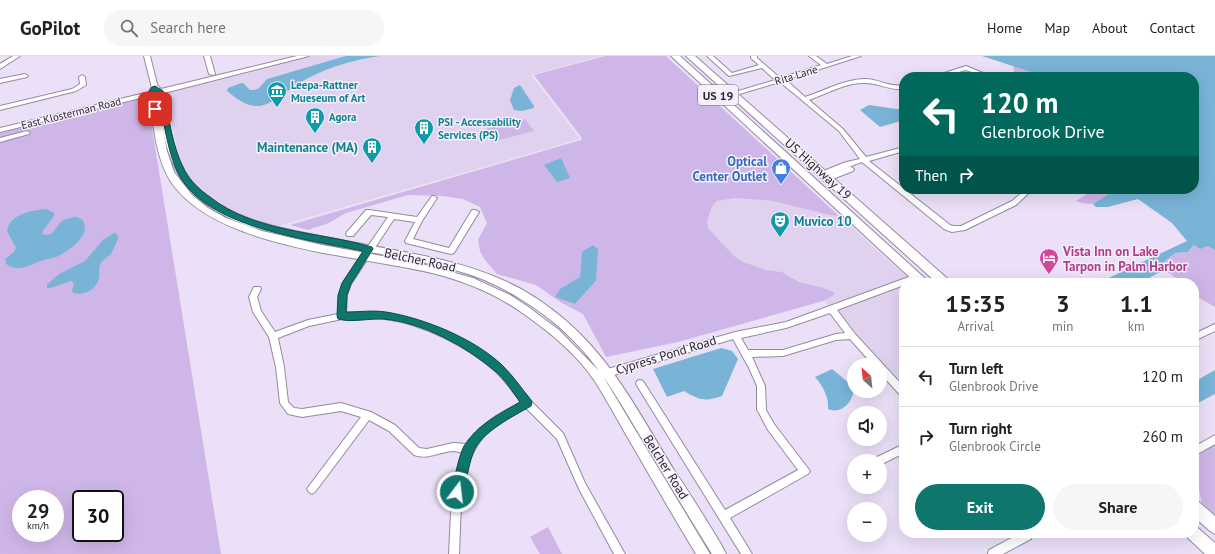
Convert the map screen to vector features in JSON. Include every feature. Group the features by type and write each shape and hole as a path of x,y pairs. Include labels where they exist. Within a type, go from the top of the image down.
{"highway":[{"name":"US Highway 19","path":"675,56 919,278"},
{"path":"681,56 721,91 734,94"},
{"name":"US Highway 19","path":"690,56 938,278"},
{"path":"724,101 736,103 744,110 768,125"},
{"path":"780,152 813,174 825,176"},
{"path":"815,184 823,184 827,186 862,214 874,220"},
{"path":"852,216 869,225 919,268 936,278"},
{"path":"1199,512 1215,526"},
{"path":"1199,538 1215,553"}],"main road":[{"name":"East Klosterman Road","path":"0,130 155,91 212,74 289,56"},
{"name":"East Klosterman Road","path":"0,125 306,56"},
{"name":"Belcher Road","path":"155,91 177,162 187,181 206,200 234,217 268,228 453,276 498,294 515,303 550,327 602,375 719,554"},
{"name":"Belcher Road","path":"602,375 703,554"}],"street":[{"path":"0,67 17,56"},
{"path":"147,56 155,91"},
{"path":"207,56 212,74"},
{"path":"710,56 732,75 763,66"},
{"path":"754,56 763,66 841,130 865,161 899,189"},
{"path":"812,56 826,66"},
{"name":"Rita Lane","path":"734,94 826,66 845,58 858,56"},
{"path":"952,72 966,68 977,72"},
{"path":"0,81 25,76"},
{"path":"0,108 74,90 83,85 82,77"},
{"path":"804,99 862,81 872,82 892,88 899,87"},
{"path":"0,140 27,133"},
{"path":"825,176 852,168 865,161 899,151"},
{"path":"905,194 942,224 952,229 957,229 1014,203 1024,194"},
{"path":"434,198 409,241 451,251 475,212"},
{"path":"350,234 368,212 420,220"},
{"path":"342,316 343,295 347,283 393,215"},
{"name":"Cypress Pond Road","path":"602,375 735,335 786,325 899,287"},
{"path":"257,289 253,297 257,312 273,336 280,367 284,403 291,411 302,413 342,407 368,415 392,428 417,452 428,453 453,447 468,449"},
{"path":"832,310 872,358"},
{"path":"273,336 308,323 342,316 385,316 412,322 443,333 476,351 499,369 527,403 560,436 582,486 620,554"},
{"path":"1199,335 1215,327"},
{"path":"723,516 805,471 771,427 762,410 761,386 735,335"},
{"path":"746,354 782,353 836,337 852,336"},
{"path":"887,375 899,388"},
{"path":"640,384 747,554"},
{"path":"454,554 457,492 468,449 482,432 499,419 527,403"},
{"path":"312,489 368,415"},
{"path":"1199,449 1215,439"},
{"path":"887,456 899,450"},
{"path":"993,554 1022,538"}],"shaded area":[{"path":"314,56 601,56 531,75 580,139 278,226 258,222 226,208 205,193 192,180 182,165 177,149 166,95 175,89"},
{"path":"605,56 666,56 839,216 773,201 736,198 717,201 712,207 707,221 708,228 733,255 741,261 766,270 782,272 799,282 834,292 834,295 823,301 678,342 606,357 583,314 562,303 536,285 497,274 485,260 480,251 478,240 487,223 480,207 463,199 442,196 408,195 346,213 329,223 308,230 290,225 581,140 582,138 534,75","holes":["582,256 596,269 596,281 575,304 556,297 561,288 580,277"]},
{"path":"1013,65 1033,72 1014,72"},
{"path":"147,97 221,554 0,554 0,133"},
{"path":"525,119 534,131 492,142 485,129"},
{"path":"1086,194 1118,194 1097,203 1090,204 1076,201"},
{"path":"736,198 773,201 839,216 908,278 899,278 899,281 830,307 824,300 834,295 820,287 799,282 782,272 766,270 741,261 733,255 708,228 707,221 712,207 718,201"},
{"path":"1200,239 1215,242 1215,307 1199,297 1199,278 1176,278 1159,266 1175,253 1188,252"},
{"path":"899,287 899,379 887,366 887,358 879,358 836,311"},
{"path":"1215,444 1215,515 1202,503 1199,490 1199,455"},
{"path":"548,527 562,554 540,554 530,537"}],"water":[{"path":"346,56 380,56 358,60 316,74 296,85 268,104 254,106 246,104 227,91 228,88 241,83 243,83 250,90 256,90 267,79"},
{"path":"982,56 1215,56 1215,250 1208,246 1200,249 1194,245 1188,252 1175,253 1159,266 1164,270 1149,278 1109,278 1187,241 1172,223 1138,199 1108,207 1096,207 1093,204 1109,194 1199,194 1199,72 1032,72"},
{"path":"520,85 534,108 522,111 514,110 510,100 514,88"},
{"path":"869,105 899,109 899,121 880,127 860,110"},
{"path":"561,158 570,178 557,182 544,165"},
{"path":"47,209 54,213 54,216 42,234 49,235 63,221 77,217 83,220 84,223 85,230 82,236 72,247 56,257 20,268 11,267 6,264 5,259 14,252 16,248 7,231 9,225 22,214 35,210"},
{"path":"114,233 117,234 118,239 111,254 101,262 98,282 90,291 78,294 74,293 72,291 74,283 71,281 47,288 47,285 59,274 85,261 103,240"},
{"path":"593,245 598,249 596,281 575,304 555,297 561,288 580,277 582,252"},
{"path":"721,348 732,351 738,359 722,396 711,399 702,399 684,391 667,397 653,369"},
{"path":"832,369 847,381 847,398 851,398 846,406 838,410 828,409 828,400 825,392 815,377"},
{"path":"1215,370 1215,394 1199,402 1199,379"}],"place":[{"name":"Leepa-Rattner Mueseum of Art","path":"277,108"},
{"name":"Agora","path":"315,134"},
{"name":"PSI - Accessability Services (PS)","path":"424,145"},
{"name":"Maintenance (MA)","path":"372,164"},
{"name":"Optical Center Outlet","path":"781,185"},
{"name":"Muvico 10","path":"780,238"},
{"name":"Vista Inn on Lake Tarpon in Palm Harbor","path":"1049,275"}],"route":[{"path":"155,109 152,93 155,88 160,91 173,153 181,172 196,191 218,208 234,217 253,224 284,232 369,249 347,283 343,295 342,316 385,316 412,322 443,333 476,351 499,369 510,381 527,403 499,419 482,432 468,449 457,492"}]}
